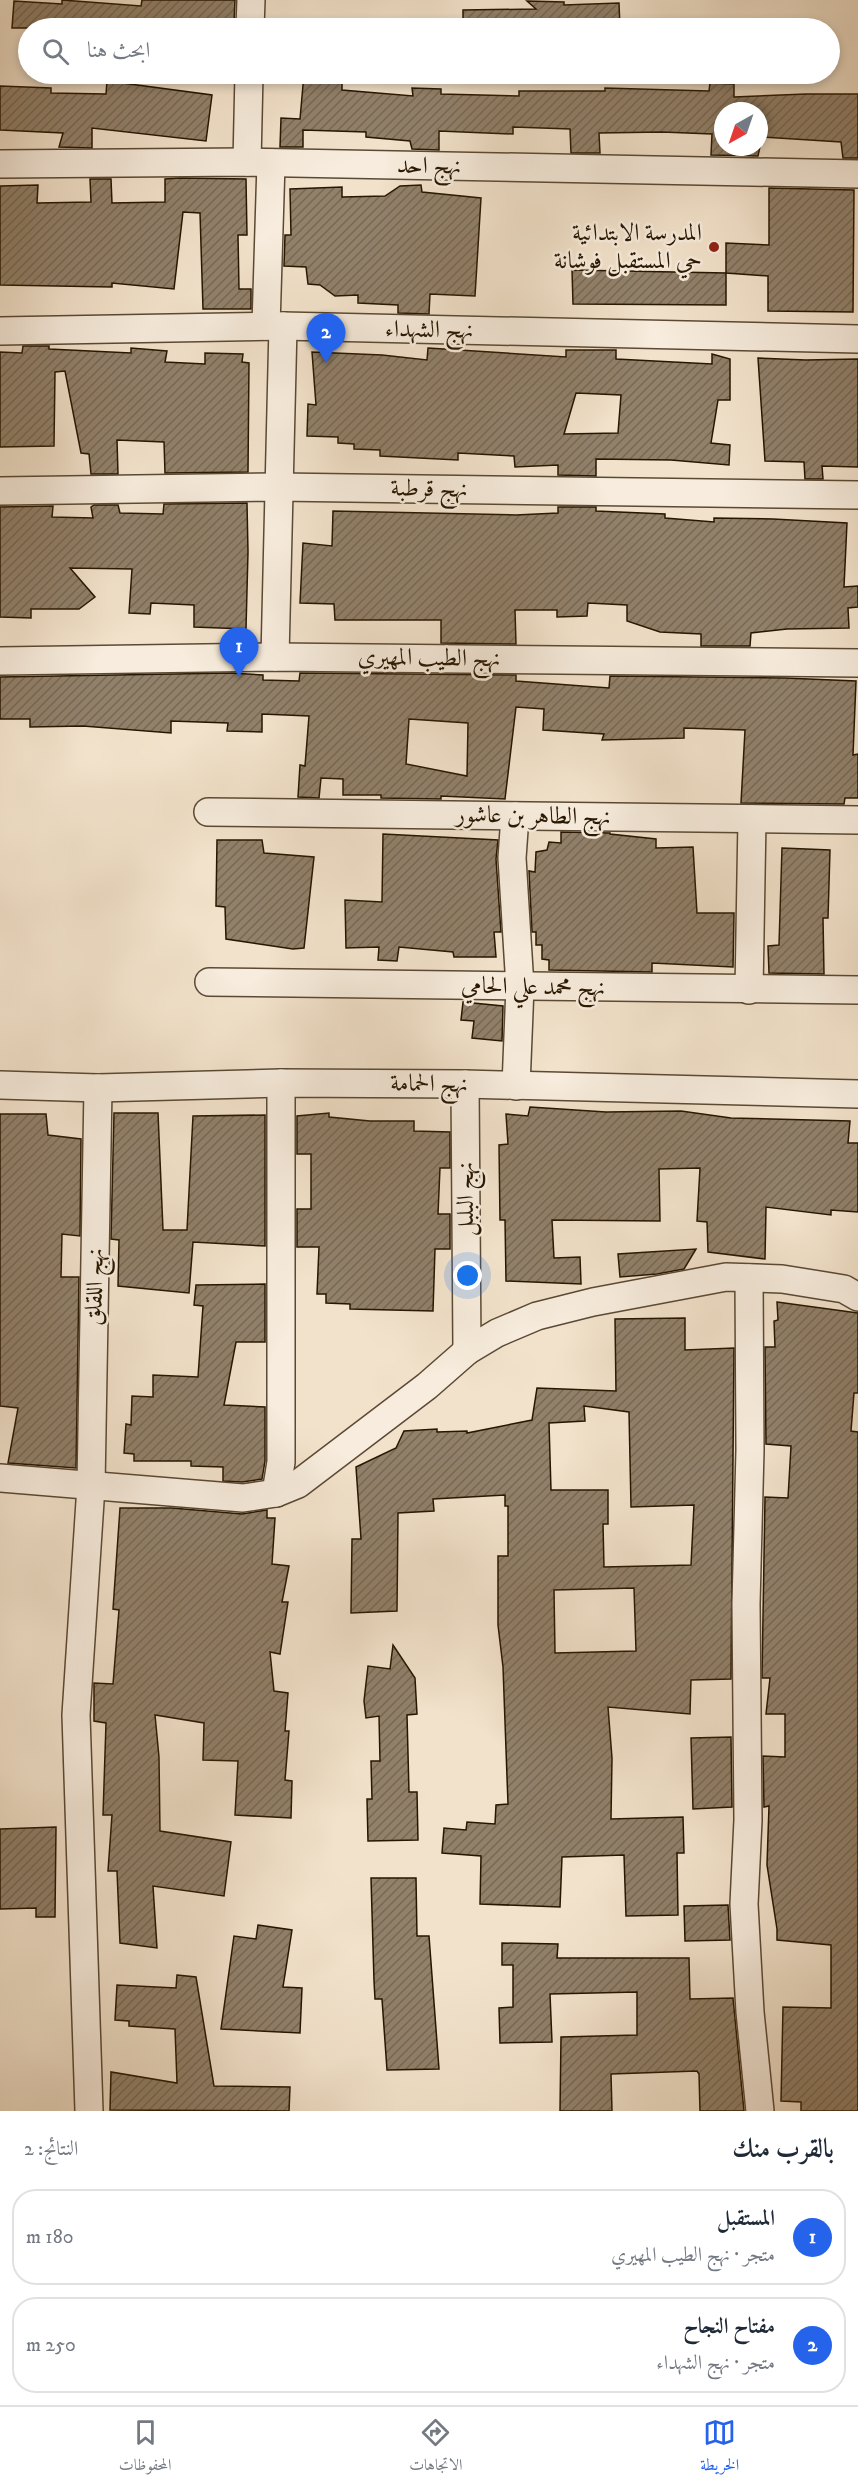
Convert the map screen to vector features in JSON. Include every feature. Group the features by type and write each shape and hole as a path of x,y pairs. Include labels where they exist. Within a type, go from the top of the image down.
{"street":[{"path":"250,18 251,0"},
{"path":"250,84 275,326 278,487 275,657"},
{"name":"نهج احد","path":"0,164 259,163 858,174"},
{"name":"نهج الشهداء","path":"0,331 275,326 858,339"},
{"name":"نهج قرطبة","path":"0,491 278,487 858,495"},
{"name":"نهج الطيب المهيري","path":"0,661 275,657 858,663"},
{"name":"نهج الطاهر بن عاشور","path":"208,812 858,820"},
{"path":"516,816 512,858 520,987 516,1086"},
{"path":"749,990 752,819"},
{"name":"نهج محمد علي الحامي","path":"209,982 858,990"},
{"path":"276,1493 281,1462 281,1083"},
{"name":"نهج الحمامة","path":"0,1085 98,1088 281,1083 465,1084 858,1094"},
{"name":"نهج البلبل","path":"465,1084 467,1351"},
{"name":"نهج اللقلق","path":"89,2111 76,1715 91,1486 98,1088"},
{"path":"0,1478 243,1498 276,1493 298,1484 427,1386 467,1351 497,1333 537,1316 592,1302 726,1277 782,1279 844,1289 858,1297"},
{"path":"749,1278 750,1450 746,1604 748,1820 744,1904 750,2012 760,2111"}],"building":[{"path":"62,0 141,6 142,0 235,0 234,18 18,18 18,28 12,28 14,1 62,4"},
{"path":"527,1 564,2 564,5 619,3 620,18 463,18 463,10 536,9"},
{"path":"107,84 130,84 212,95 206,141 92,128 92,148 59,147 63,133 0,130 0,86 51,88 51,93 106,94"},
{"path":"303,84 342,84 342,90 413,96 412,88 441,89 441,94 519,96 519,91 605,91 605,88 709,91 710,84 734,84 734,97 858,94 858,158 843,158 841,142 768,137 768,102 714,102 714,155 711,155 712,134 599,133 600,153 571,153 570,129 513,127 513,134 439,131 439,150 412,149 410,141 366,137 366,132 303,130 303,147 280,147 281,118 300,119"},
{"path":"90,179 111,179 112,203 165,202 165,179 246,179 247,235 238,235 239,289 251,289 251,309 203,309 200,213 183,212 174,289 112,283 112,287 0,285 0,186 38,185 37,203 91,202"},
{"path":"421,185 422,192 481,198 475,296 430,294 429,314 398,313 398,305 358,303 358,295 335,296 320,285 308,284 306,267 284,266 285,235 291,235 290,189 342,187 342,197 385,196 400,186"},
{"path":"769,188 854,190 853,312 768,311 768,276 726,273 726,243 769,245"},
{"path":"572,270 726,273 726,305 573,304"},
{"path":"23,346 131,353 131,348 167,351 165,362 205,364 205,353 243,354 242,362 249,363 248,472 165,473 164,442 117,440 118,474 91,474 89,454 81,453 65,371 55,372 54,446 0,447 0,352 22,353"},
{"path":"428,348 566,357 566,350 616,350 616,359 712,364 712,354 730,359 730,400 718,400 711,443 730,445 729,465 671,460 596,459 596,476 558,475 558,465 515,467 514,456 458,453 458,460 380,456 380,450 354,449 354,444 338,443 338,437 307,436 308,404 316,405 312,352 382,355 427,360","holes":["576,393 621,395 618,433 564,434"]},
{"path":"758,358 858,359 858,467 822,466 823,479 805,479 804,462 765,461"},
{"path":"247,503 246,629 194,627 194,605 151,603 150,614 129,613 132,569 70,568 95,597 79,609 31,609 31,618 0,617 0,507 53,506 52,517 93,518 91,507 94,505 118,505 120,513 163,514 164,504"},
{"path":"558,507 596,507 596,511 665,514 665,518 714,522 714,518 847,523 844,587 858,586 858,607 848,608 849,628 787,629 751,633 750,646 701,646 701,634 660,632 627,621 627,605 588,603 587,616 557,617 557,610 515,610 516,644 441,643 441,620 335,620 334,604 300,603 303,543 332,546 333,511 516,515 558,513"},
{"path":"231,673 263,675 263,680 299,681 300,673 516,675 516,681 609,688 610,676 856,681 853,755 858,754 858,798 845,798 844,804 741,803 745,730 684,728 684,738 602,740 604,734 543,730 544,709 516,707 505,799 441,796 441,799 381,798 381,795 343,795 343,779 321,778 319,798 298,797 300,765 305,766 309,716 262,714 262,732 227,731 228,723 171,721 171,733 83,726 30,727 30,719 0,719 0,677","holes":["409,719 468,723 467,776 406,764"]},
{"path":"561,832 610,833 656,839 656,848 693,847 697,913 734,913 733,967 652,963 652,972 549,970 549,960 542,959 542,945 536,945 536,932 532,932 529,871 535,872 536,852 547,850 549,842 561,843"},
{"path":"383,834 498,840 496,859 501,932 494,932 496,957 454,957 453,952 399,947 397,961 378,960 379,947 346,948 345,900 382,902"},
{"path":"217,840 262,840 264,853 314,857 304,948 293,949 226,939 225,907 216,906"},
{"path":"782,848 830,850 828,918 823,918 824,974 769,973 768,946 779,945"},
{"path":"463,1002 503,1006 502,1041 472,1038 474,1021 461,1020"},
{"path":"530,1107 606,1112 681,1111 731,1118 850,1121 848,1143 858,1143 858,1212 831,1210 831,1215 766,1207 765,1259 708,1252 707,1222 697,1221 700,1168 659,1169 660,1221 552,1220 554,1258 580,1257 581,1284 506,1281 505,1220 500,1220 499,1145 508,1144 506,1114 528,1116"},
{"path":"114,1113 158,1113 163,1230 187,1230 193,1116 265,1115 265,1246 193,1242 189,1293 118,1286 119,1240 111,1239"},
{"path":"329,1113 329,1117 370,1121 414,1121 414,1131 450,1132 450,1168 440,1168 438,1214 450,1214 450,1249 435,1249 433,1311 350,1309 350,1304 326,1303 326,1294 317,1294 319,1247 297,1247 297,1209 311,1209 311,1154 297,1154 297,1116"},
{"path":"0,1114 46,1114 48,1135 81,1139 80,1236 62,1234 61,1277 79,1277 76,1468 8,1463 18,1408 0,1406"},
{"path":"696,1249 684,1269 620,1277 618,1254"},
{"path":"265,1284 265,1342 236,1342 224,1405 265,1407 265,1461 262,1479 242,1482 223,1481 223,1467 191,1466 191,1461 134,1461 134,1454 124,1453 126,1424 131,1425 132,1396 153,1397 153,1375 198,1377 203,1306 194,1305 196,1285"},
{"path":"777,1302 858,1313 858,1393 854,1393 851,1431 858,1432 858,2111 801,2111 801,2102 781,2101 783,2007 831,2008 831,1945 777,1940 767,1865 769,1806 764,1807 763,1756 785,1757 785,1714 766,1714 770,1678 762,1678 765,1497 788,1498 791,1446 766,1444 765,1347 775,1347 774,1321 778,1320"},
{"path":"685,1318 685,1350 734,1348 731,1679 691,1680 690,1714 608,1707 612,1758 611,1819 683,1817 684,1853 677,1853 678,1915 626,1916 624,1855 562,1857 560,1907 480,1904 481,1856 442,1853 444,1828 466,1830 467,1822 495,1824 496,1805 508,1804 503,1667 498,1625 498,1556 508,1556 508,1506 505,1506 505,1495 433,1499 434,1511 398,1513 397,1611 351,1613 352,1539 361,1539 356,1467 396,1448 404,1431 437,1429 437,1432 467,1431 467,1433 532,1420 537,1388 616,1391 615,1319","holes":["584,1406 629,1412 631,1507 694,1505 691,1565 604,1567 603,1524 608,1524 608,1490 551,1490 549,1423 585,1421","634,1588 636,1651 555,1653 554,1590"]},
{"path":"120,1508 172,1508 242,1514 267,1510 267,1518 275,1518 272,1564 289,1566 282,1602 288,1602 280,1654 270,1652 274,1691 288,1693 285,1731 289,1731 285,1780 292,1781 291,1818 235,1815 238,1761 203,1760 204,1723 155,1715 159,1757 160,1831 231,1842 224,1896 153,1886 157,1948 120,1943 117,1871 108,1871 112,1815 103,1815 106,1723 94,1721 94,1683 113,1684 119,1610 113,1609"},
{"path":"393,1645 415,1678 417,1714 407,1715 409,1792 417,1792 418,1840 368,1841 367,1799 372,1799 371,1761 380,1761 379,1716 366,1718 364,1701 368,1666 390,1669"},
{"path":"731,1737 732,1807 693,1809 691,1738"},
{"path":"56,1827 55,1917 36,1917 36,1908 0,1909 0,1829"},
{"path":"371,1878 416,1878 417,1936 429,1936 439,2069 387,2070 382,1999 375,1999"},
{"path":"728,1905 730,1940 685,1941 684,1906"},
{"path":"258,1925 292,1930 283,1987 302,1988 300,2033 221,2029 234,1936 256,1939"},
{"path":"502,1943 558,1944 557,1958 689,1958 690,1999 733,1998 744,2111 700,2111 697,2071 611,2074 612,2111 560,2111 561,2037 637,2035 637,1992 550,1994 552,2042 500,2043 499,2008 513,2007 513,1965 502,1965"},
{"path":"177,1975 196,1977 214,2086 290,2087 289,2111 110,2110 111,2072 177,2083 175,2029 129,2026 129,2021 115,2020 117,1985 176,1988"}],"place":[{"name":"المدرسة الابتدائية حي المستقبل فوشانة","path":"714,247"},
{"name":"مفتاح النجاح","path":"326,363"},
{"name":"المستقبل","path":"239,677"}]}
